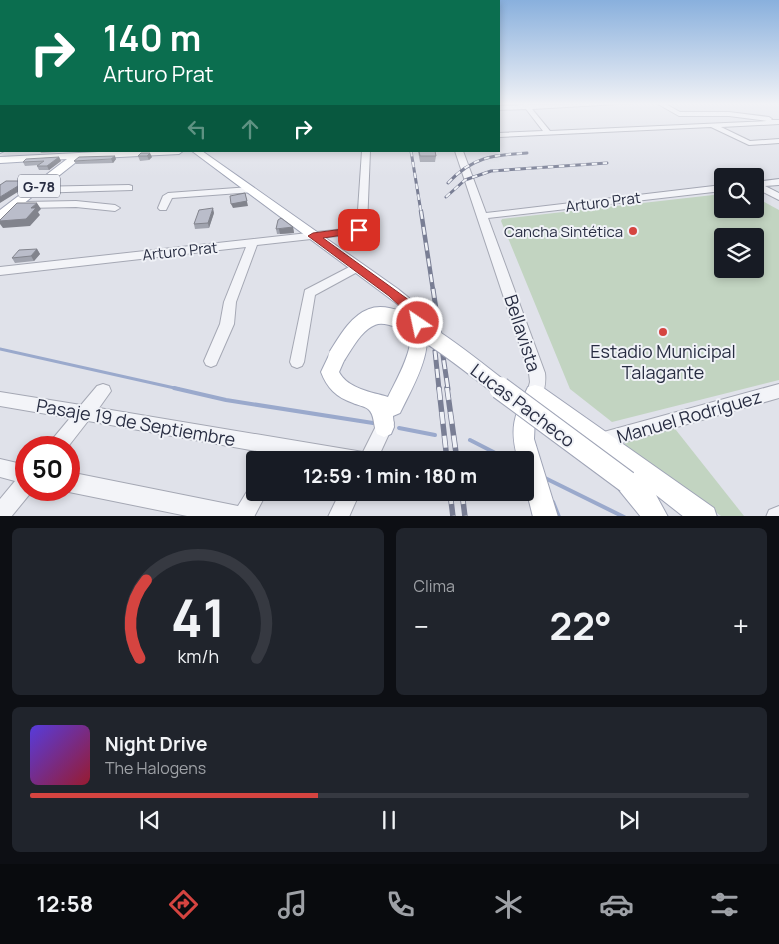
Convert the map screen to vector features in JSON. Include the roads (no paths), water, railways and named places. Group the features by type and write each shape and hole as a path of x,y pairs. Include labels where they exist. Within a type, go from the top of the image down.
{"main road":[{"path":"0,160 81,154 146,152"},
{"path":"197,152 357,266 408,306 418,323 420,344 397,399"},
{"name":"G-78","path":"0,216 81,154"},
{"name":"Lucas Pacheco","path":"397,399 374,401 352,393 334,381 331,367 350,336 364,320 383,314 402,318 485,376 627,482"},
{"name":"Lucas Pacheco","path":"535,393 705,516"},
{"name":"Bellavista","path":"535,393 525,417 523,438 546,516"},
{"path":"374,401 383,414 384,427"},
{"path":"627,482 644,499 656,516"}],"street":[{"path":"544,127 548,133"},
{"path":"500,135 669,127"},
{"path":"716,127 749,143 779,141"},
{"name":"Arturo Prat","path":"0,271 359,230 361,227 366,152"},
{"name":"Bellavista","path":"459,152 537,373 538,382 535,393"},
{"path":"764,184 779,182"},
{"path":"33,190 129,188"},
{"name":"Arturo Prat","path":"482,216 714,189"},
{"path":"163,208 168,196 250,190"},
{"path":"764,190 779,197"},
{"path":"14,205 76,204 115,208"},
{"path":"211,361 226,324 230,302 253,243"},
{"path":"297,362 309,293 357,266"},
{"path":"66,436 103,391"},
{"name":"Manuel Rodríguez","path":"600,441 779,391"},
{"name":"Pasaje 19 de Septiembre","path":"0,399 84,413 268,451"},
{"path":"372,451 397,399"},
{"path":"0,468 15,471"},
{"path":"80,484 243,516 252,501"},
{"path":"0,514 15,496"},
{"path":"338,516 346,501"}],"waterway":[{"path":"0,349 179,389"},
{"path":"174,388 226,400 373,423"},
{"path":"399,428 435,435"},
{"path":"470,440 491,451"},
{"path":"545,478 622,516"},
{"path":"553,502 559,516"}],"railway":[{"path":"411,152 421,212"},
{"path":"448,183 457,174 484,159 527,153"},
{"path":"446,197 465,180 491,171 607,163"},
{"path":"421,211 433,290"},
{"path":"433,289 448,389"},
{"path":"435,351 439,389"},
{"path":"439,388 446,451"},
{"path":"447,388 456,451"},
{"path":"451,501 453,516"},
{"path":"463,501 465,516"}],"place":[{"name":"Cancha Sintética","path":"633,231"},
{"name":"Estadio Municipal Talagante","path":"663,332"}]}
